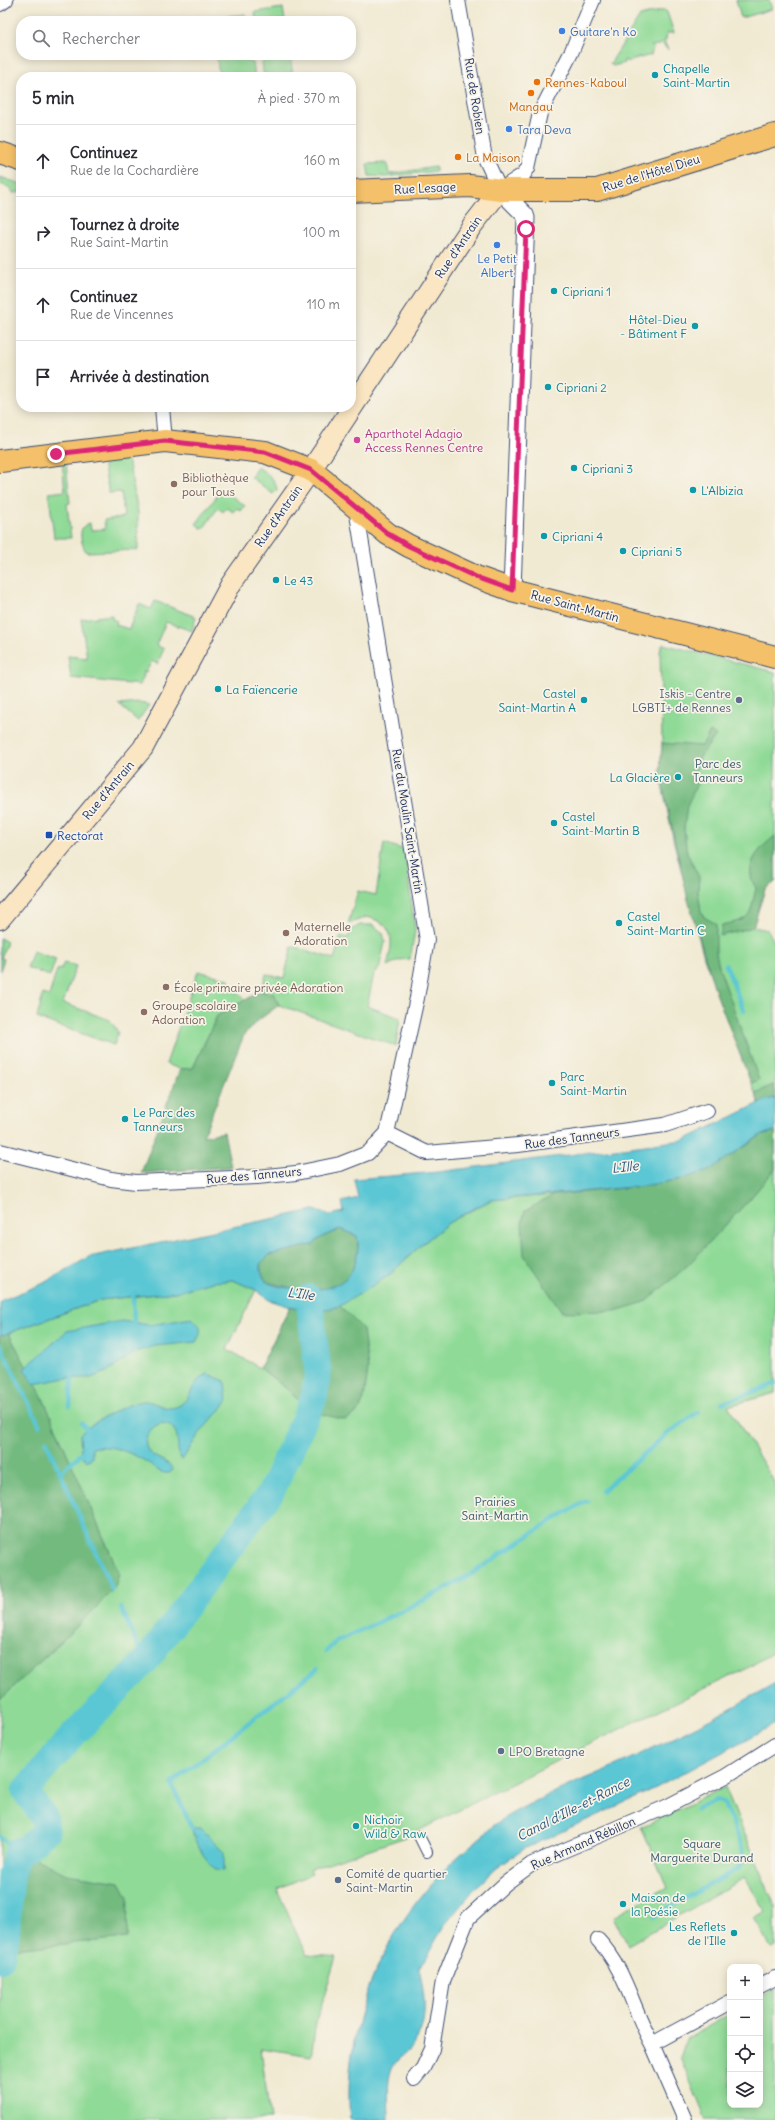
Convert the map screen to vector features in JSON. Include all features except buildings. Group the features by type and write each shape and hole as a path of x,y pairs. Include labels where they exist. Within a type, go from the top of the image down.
{"main road":[{"name":"Rue de l'Hôtel Dieu","path":"500,190 597,190 775,135"},
{"path":"0,153 16,158"},
{"name":"Rue Lesage","path":"356,191 470,186 500,190"},
{"name":"Rue d'Antrain","path":"356,402 472,226 500,190"},
{"name":"Rue d'Antrain","path":"0,919 143,748 231,584 311,470 349,412"},
{"name":"Rue Saint-Martin","path":"0,461 165,441 265,452 311,470 388,534 409,546 476,577 512,590 775,657"}],"street":[{"path":"0,4 6,0"},
{"name":"Rue de Robien","path":"458,0 485,158 500,190"},
{"name":"Rue d'Antrain","path":"500,190 524,174 528,168 540,114 571,54 593,0"},
{"path":"500,190 525,215 526,218 512,590"},
{"path":"162,412 165,441"},
{"name":"Rue du Moulin Saint-Martin","path":"356,508 427,940 417,998 387,1133"},
{"name":"Rue des Tanneurs","path":"0,1151 111,1178 136,1182 257,1178 296,1173 340,1164 368,1153 387,1133 427,1153 518,1145 665,1125 707,1111"},
{"name":"Rue Armand Rébillon","path":"414,2079 423,2068 432,2049 443,1981 468,1918 506,1883 532,1864 666,1807 726,1776 775,1745"},
{"path":"419,1836 427,1852"},
{"path":"598,1940 616,1963 640,2023 652,2044 685,2120"},
{"path":"763,1984 775,1978"},
{"path":"652,2044 727,2004"}],"green space":[{"path":"736,0 769,0 772,9 741,18"},
{"path":"283,8 284,16 255,16 255,12"},
{"path":"664,10 667,12 674,33 667,33 666,40 664,41 668,50 661,43 660,45 651,46 653,48 651,55 640,58 639,56 638,58 627,62 624,60 624,63 613,66 610,64 640,16"},
{"path":"245,14 245,16 228,16"},
{"path":"217,60 246,60 253,63 254,72 218,72"},
{"path":"264,60 291,60 292,72 263,72 262,62"},
{"path":"387,163 389,174 436,167 436,171 386,177 369,176 367,164"},
{"path":"0,177 16,182 16,193 13,193 8,187 0,184"},
{"path":"127,454 138,512 138,550 86,552 81,540 81,531 86,525 90,523 91,530 105,529 104,520 124,517 121,492 109,493 102,458"},
{"path":"62,462 66,462 70,503 67,504 71,538 54,538 49,493 65,491"},
{"path":"257,467 275,482 277,490 273,494 251,477"},
{"path":"222,489 245,506 241,511 237,508 233,512 227,508 223,512 218,508 203,529 196,524"},
{"path":"155,601 196,617 192,631 166,622 156,645 164,649 157,664 152,661 146,672 143,671 144,675 140,685 71,678 68,656 87,658 81,619 112,615 112,619 117,621 116,625 129,629 139,604 151,609"},
{"name":"Parc des Tanneurs","path":"663,644 775,672 775,882 765,889 753,927 768,930 775,944 775,1098 759,1103 704,958 674,843 660,774 662,743 660,651"},
{"path":"139,703 149,705 138,721 119,705"},
{"path":"710,732 716,735 700,757 695,771 697,784 687,806 684,829 687,853 699,877 698,891 701,911 704,917 716,924 716,954 720,970 759,1080 751,1083 716,993 688,900 660,774 662,743 702,746"},
{"path":"775,836 775,882 765,889 753,927 720,936 722,925 739,921 748,916 756,888 752,880 751,866 757,853"},
{"path":"384,843 405,850 415,931 410,959 399,960 387,966 391,942 388,929 376,920 367,917 348,924 358,891 376,895"},
{"path":"360,925 373,925 383,933 385,942 379,969 374,974 367,1006 400,1018 396,1046 279,1005 274,994 261,991 266,974 284,978 292,946 334,959 341,936 348,938 351,930"},
{"path":"0,938 7,942 1,958 4,959 0,971"},
{"path":"33,951 56,959 50,976 27,968"},
{"path":"64,962 76,966 63,1003 110,1020 118,1032 114,1045 37,1018 43,994 49,996 57,970 61,969"},
{"path":"198,971 229,979 230,986 246,1000 217,1016 193,1068 180,1069 166,1064"},
{"path":"261,991 274,994 279,1005 256,1022 244,1035 203,1136 224,1132 231,1167 141,1173 180,1069 193,1068 217,1016"},
{"path":"775,1084 775,1098 759,1103 755,1093"},
{"name":"Prairies Saint-Martin","path":"775,1131 775,1393 728,1406 775,1483 775,1651 746,1669 632,1723 406,1837 310,1869 312,1874 277,1889 299,1939 308,1954 336,1957 316,2023 311,2056 261,2048 270,2120 0,2120 0,1336 100,1300 175,1292 212,1282 233,1280 256,1290 227,1349 260,1368 290,1307 310,1313 388,1276 420,1246 448,1223 491,1200 554,1195"},
{"path":"775,1131 775,1169 749,1200 688,1265 645,1302 615,1311 562,1312 524,1255 522,1222 525,1211 554,1195 643,1186 682,1179 743,1148 761,1135"},
{"path":"341,1229 357,1236 358,1246 355,1262 349,1274 341,1282 330,1287 317,1289 291,1288 267,1282 261,1273 260,1264 269,1255 312,1245 322,1237"},
{"path":"340,1306 363,1329 368,1369 364,1399 359,1411 346,1420 317,1413 322,1402 327,1376 327,1358 320,1329 324,1310"},
{"path":"290,1307 300,1309 302,1330 311,1359 310,1386 304,1406 288,1390 260,1368"},
{"path":"8,1332 42,1396 119,1573 115,1587 90,1614 0,1700 0,1336"},
{"name":"Square Marguerite Durand","path":"725,1787 775,1906 775,1946 771,1948 753,1918 765,1911 745,1878 628,1945 613,1917 667,1887 641,1827"},
{"path":"32,1857 66,1874 120,1882 128,1897 127,1938 13,1949 26,1864"},
{"path":"775,1989 775,2120 706,2120 680,2057 686,2039 727,2016 727,2108 763,2108 763,1995"}],"water":[{"name":"L'Ille","path":"775,1098 775,1131 761,1135 708,1171 682,1179 643,1186 490,1200 448,1223 420,1246 388,1276 340,1306 310,1313 269,1300 256,1290 233,1280 212,1282 175,1292 100,1300 0,1336 0,1301 42,1284 89,1257 314,1210 329,1215 344,1212 342,1202 358,1198 354,1179 438,1172 684,1140 766,1100","holes":["340,1229 357,1236 358,1250 356,1260 352,1270 340,1283 323,1289 283,1287 269,1283 263,1275 260,1264 269,1255 312,1245 322,1237"]},
{"path":"192,1318 200,1326 200,1334 196,1342 155,1346 138,1351 106,1372 91,1378 66,1378 34,1384 24,1369 67,1331 122,1321 150,1325"},
{"path":"208,1374 225,1381 227,1402 199,1434 182,1460 179,1453 176,1434 171,1426 161,1424 151,1429 148,1434 146,1446 148,1451 155,1457 171,1466 173,1470 169,1473 161,1472 137,1457 114,1448 92,1448 92,1458 87,1461 81,1454 80,1434 92,1425 130,1404 139,1402 145,1401 167,1408 176,1407 188,1397 198,1381"},
{"name":"Canal d'Ille-et-Rance","path":"775,1683 775,1724 656,1788 524,1849 497,1868 476,1887 443,1927 425,1960 419,1967 424,1997 424,2017 422,2026 413,2045 392,2068 388,2087 389,2120 350,2120 349,2080 354,2041 364,2003 378,1966 397,1931 419,1899 445,1869 491,1828 509,1815 550,1794 619,1764 679,1735 737,1705"},
{"path":"192,1828 201,1828 224,1852 224,1871 216,1870 204,1856 195,1840"}],"waterway":[{"path":"726,965 744,1011"},
{"path":"133,1295 134,1323"},
{"name":"L'Ille","path":"0,1959 6,1938 11,1875 18,1851 26,1849 46,1831 44,1817 25,1791 74,1734 145,1662 271,1492 314,1398 318,1372 309,1298"},
{"path":"0,1345 40,1426"},
{"path":"70,1406 72,1379"},
{"path":"722,1403 775,1384"},
{"path":"602,1491 667,1434 698,1412"},
{"path":"82,1423 86,1428"},
{"path":"46,1441 112,1589"},
{"path":"60,1472 81,1454"},
{"path":"326,1652 334,1643 448,1587 480,1568 556,1518 587,1501"},
{"path":"121,1608 145,1662"},
{"path":"192,1828 172,1785 174,1781 317,1669"},
{"path":"654,1916 739,1868 742,1861 741,1845 724,1803 717,1800 696,1809"},
{"path":"0,1837 18,1851"},
{"path":"0,1937 6,1938"}],"place":[{"name":"Guitare'n Ko","path":"562,31"},
{"name":"Chapelle Saint-Martin","path":"655,75"},
{"name":"Rennes-Kaboul","path":"537,82"},
{"name":"Mangau","path":"531,93"},
{"name":"Tara Deva","path":"509,129"},
{"name":"La Maison","path":"458,157"},
{"name":"Le Petit Albert","path":"497,245"},
{"name":"Cipriani 1","path":"554,291"},
{"name":"Hôtel-Dieu - Bâtiment F","path":"695,326"},
{"name":"Cipriani 2","path":"548,387"},
{"name":"Aparthotel Adagio Access Rennes Centre","path":"357,440"},
{"name":"Cipriani 3","path":"574,468"},
{"name":"Bibliothèque pour Tous","path":"174,484"},
{"name":"L'Albizia","path":"693,490"},
{"name":"Cipriani 4","path":"544,536"},
{"name":"Cipriani 5","path":"623,551"},
{"name":"Le 43","path":"276,580"},
{"name":"La Faïencerie","path":"218,689"},
{"name":"Castel Saint-Martin A","path":"584,700"},
{"name":"Iskis - Centre LGBTI+ de Rennes","path":"739,700"},
{"name":"La Glacière","path":"678,777"},
{"name":"Castel Saint-Martin B","path":"554,823"},
{"name":"Rectorat","path":"49,835"},
{"name":"Castel Saint-Martin C","path":"619,923"},
{"name":"Maternelle Adoration","path":"286,933"},
{"name":"École primaire privée Adoration","path":"166,987"},
{"name":"Groupe scolaire Adoration","path":"144,1012"},
{"name":"Parc Saint-Martin","path":"552,1083"},
{"name":"Le Parc des Tanneurs","path":"125,1119"},
{"name":"LPO Bretagne","path":"501,1751"},
{"name":"Nichoir Wild & Raw","path":"356,1826"},
{"name":"Comité de quartier Saint-Martin","path":"338,1880"},
{"name":"Maison de la Poésie","path":"623,1904"},
{"name":"Les Reflets de l'Ille","path":"734,1933"}],"route":[{"path":"56,454 165,441 265,452 300,464 311,470 388,534 409,546 476,577 512,590 526,229"}]}
